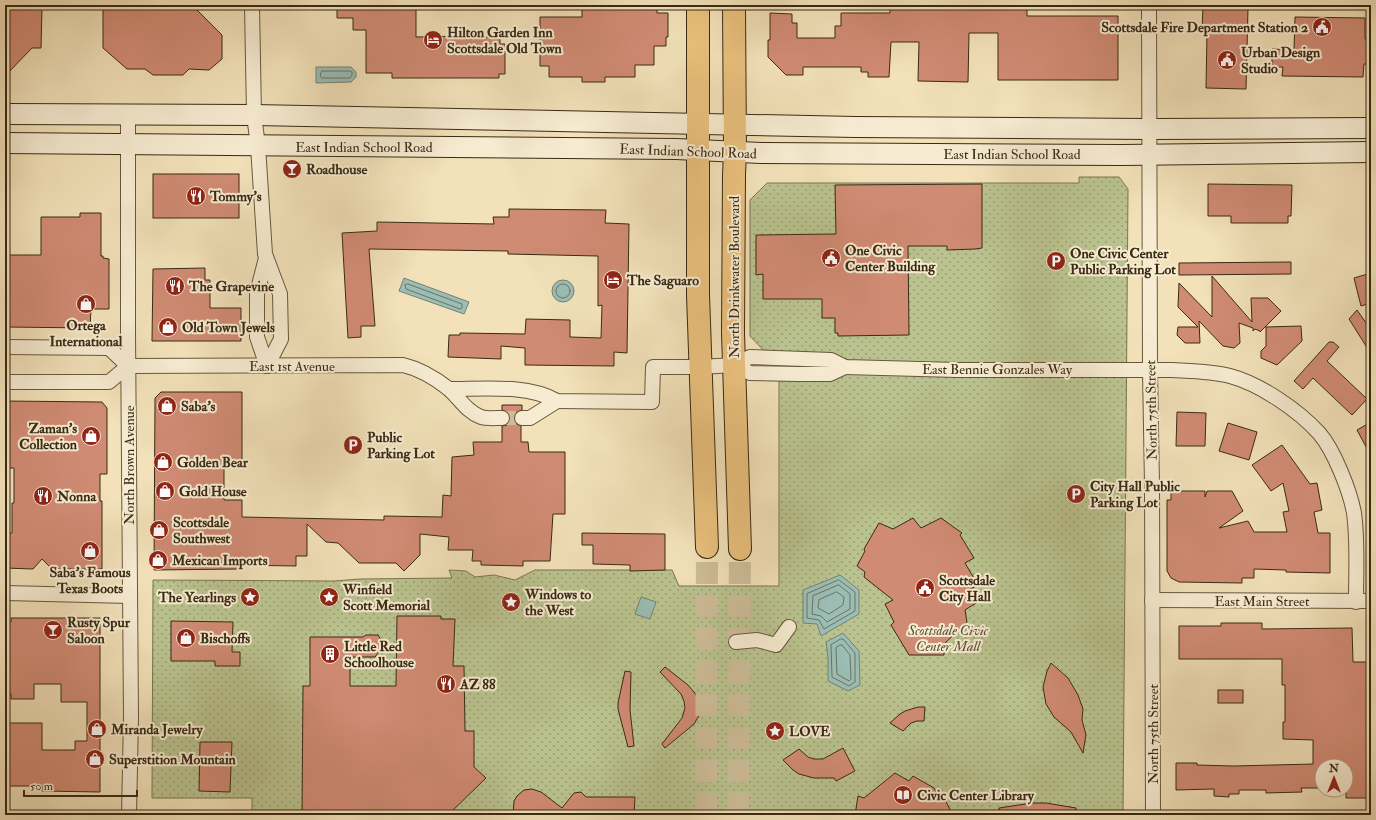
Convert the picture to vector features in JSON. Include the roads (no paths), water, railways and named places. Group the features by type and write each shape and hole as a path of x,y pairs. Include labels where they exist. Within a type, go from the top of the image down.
{"main road":[{"path":"698,5 697,174 700,367 707,548"},
{"name":"North Drinkwater Boulevard","path":"734,5 734,365 740,549"},
{"name":"East Indian School Road","path":"5,114 254,115 880,127 1149,129 1371,128"},
{"name":"East Indian School Road","path":"5,143 761,153 1149,155 1371,152"}],"street":[{"path":"252,5 254,115 258,146 266,258 280,294 281,339 267,366"},
{"name":"North 75th Street","path":"1149,5 1153,815"},
{"name":"North Brown Avenue","path":"128,114 128,366 131,717 129,815"},
{"path":"266,258 257,293 257,337 267,366"},
{"path":"5,347 110,348 128,366 109,382 5,382"},
{"name":"East 1st Avenue","path":"128,366 403,365 416,368 431,376 449,389 469,410 482,418 502,418"},
{"path":"522,418 530,418 556,402 652,402 653,367 734,365"},
{"name":"East Bennie Gonzales Way","path":"734,365 750,373 830,374 845,367 957,370 1200,371 1230,376 1256,386 1273,396 1300,416 1319,433 1331,451 1350,497 1353,512 1357,549 1356,602"},
{"path":"449,389 525,390 547,395 556,402"},
{"path":"5,594 130,596"},
{"name":"East Main Street","path":"1152,600 1371,602"},
{"path":"736,642 757,640 776,645 789,627"}],"water":[{"path":"316,67 351,67 356,72 356,77 351,82 316,83"},
{"path":"404,278 469,302 464,314 399,291"},
{"path":"563,280 571,283 574,291 571,299 563,302 555,299 552,291 555,283"},
{"path":"840,575 859,590 859,614 821,636 817,624 803,623 803,590"},
{"path":"641,597 656,602 650,619 635,614"},
{"path":"843,633 859,651 860,685 848,691 828,681 828,657 826,642"}],"tunnel":[{"path":"502,418 522,418"},
{"path":"706,815 707,547"},
{"path":"738,815 740,549"}],"place":[{"name":"Scottsdale Fire Department Station 2","path":"1322,27"},
{"name":"Hilton Garden Inn Scottsdale Old Town","path":"433,40"},
{"name":"Urban Design Studio","path":"1227,60"},
{"name":"Roadhouse","path":"292,169"},
{"name":"Tommy’s","path":"196,196"},
{"name":"One Civic Center Building","path":"831,258"},
{"name":"One Civic Center Public Parking Lot","path":"1056,261"},
{"name":"The Saguaro","path":"613,280"},
{"name":"The Grapevine","path":"175,286"},
{"name":"Ortega International","path":"86,304"},
{"name":"Old Town Jewels","path":"168,327"},
{"name":"Saba’s","path":"167,406"},
{"name":"Zaman’s Collection","path":"91,436"},
{"name":"Public Parking Lot","path":"353,445"},
{"name":"Golden Bear","path":"163,462"},
{"name":"Gold House","path":"165,491"},
{"name":"City Hall Public Parking Lot","path":"1076,494"},
{"name":"Nonna","path":"43,496"},
{"name":"Scottsdale Southwest","path":"159,530"},
{"name":"Saba’s Famous Texas Boots","path":"90,551"},
{"name":"Mexican Imports","path":"158,560"},
{"name":"Scottsdale City Hall","path":"925,588"},
{"name":"The Yearlings","path":"250,597"},
{"name":"Winfield Scott Memorial","path":"329,597"},
{"name":"Windows to the West","path":"511,602"},
{"name":"Rusty Spur Saloon","path":"53,630"},
{"name":"Bischoffs","path":"186,638"},
{"name":"Little Red Schoolhouse","path":"330,654"},
{"name":"AZ 88","path":"446,684"},
{"name":"Miranda Jewelry","path":"97,729"},
{"name":"LOVE","path":"775,731"},
{"name":"Superstition Mountain","path":"95,759"},
{"name":"Civic Center Library","path":"903,795"}],"park label":[{"name":"Scottsdale Civic Center Mall","path":"948,638"}]}
